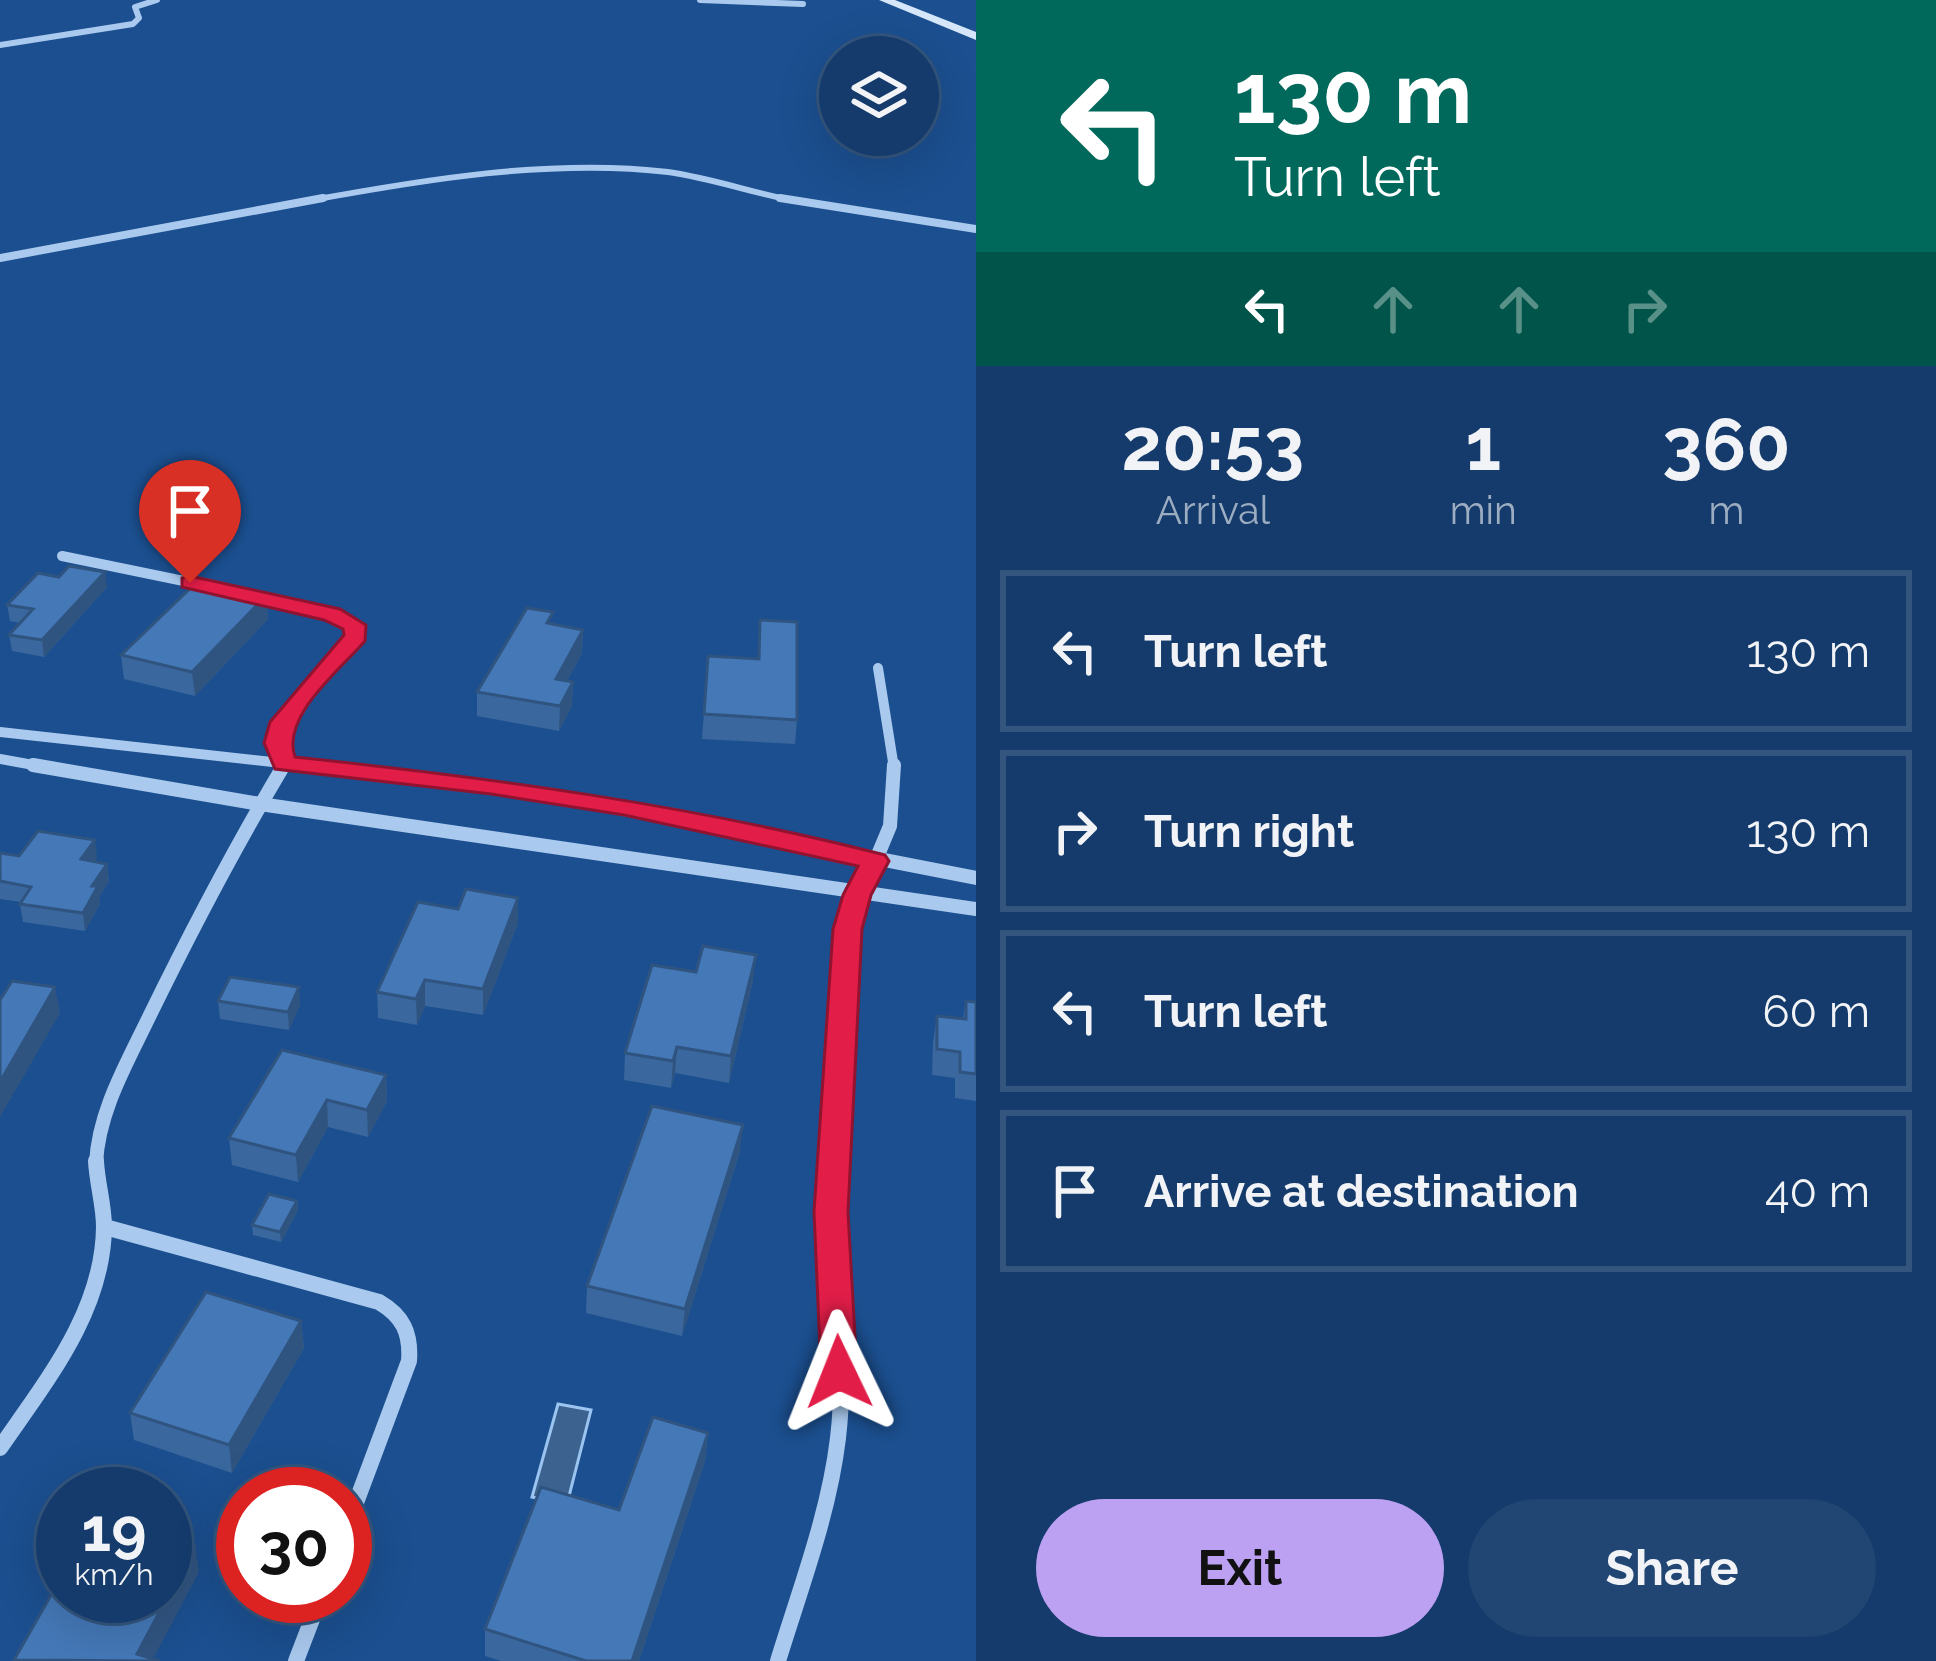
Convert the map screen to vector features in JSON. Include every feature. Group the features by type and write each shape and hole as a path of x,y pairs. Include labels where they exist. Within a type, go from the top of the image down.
{"main road":[{"path":"885,0 976,36"}],"street":[{"path":"0,45 133,23 140,18 135,8 157,0"},
{"path":"700,0 803,4"},
{"path":"0,258 301,198 477,177 594,171 672,172 796,202 976,229"},
{"path":"0,1448 83,1320 105,1228 94,1176 96,1157 124,1068 187,938 284,764 277,743 282,722 356,636 354,625 276,600 62,556"},
{"path":"778,1661 819,1527 838,1438 840,1340 831,1212 848,929 857,895 891,822 894,798 892,748 878,668"},
{"path":"0,732 147,754 491,786 624,807 976,878"},
{"path":"0,760 260,804 976,909"},
{"path":"105,1228 379,1302 405,1324 412,1340 409,1361 369,1467"},
{"path":"296,1661 311,1623"}],"water":[{"path":"558,1404 591,1410 567,1504 532,1497"}],"building":[{"path":"69,566 105,572 42,640 9,635 33,609 7,605 38,573 59,577"},
{"path":"201,578 266,596 192,672 121,655"},
{"path":"527,608 553,612 547,623 583,630 556,679 573,682 560,706 477,692"},
{"path":"760,620 797,622 797,720 704,714 708,656 759,659"},
{"path":"38,831 95,840 81,859 107,864 92,886 98,886 83,913 20,904 31,887 0,881 0,853 19,856"},
{"path":"466,889 518,898 483,989 425,980 416,999 377,992 418,902 458,909"},
{"path":"703,946 756,955 731,1056 677,1047 673,1061 625,1053 652,965 696,972"},
{"path":"230,977 299,987 288,1012 218,1001"},
{"path":"12,981 55,987 0,1082 0,1000"},
{"path":"966,1001 976,1002 976,1074 960,1072 960,1052 937,1049 937,1016 966,1019"},
{"path":"282,1050 386,1075 367,1110 327,1100 296,1155 229,1138"},
{"path":"652,1106 743,1125 685,1309 587,1286"},
{"path":"269,1194 297,1201 280,1232 252,1225"},
{"path":"206,1292 301,1321 229,1445 130,1413"},
{"path":"653,1417 708,1433 632,1661 586,1661 485,1629 541,1487 619,1510"},
{"path":"36,1621 153,1623 137,1654 160,1661 14,1660"}],"route":[{"path":"190,583 331,614 354,625 356,636 282,722 277,743 284,764 491,786 624,807 875,861 857,895 848,929 831,1212 839,1372"}]}
